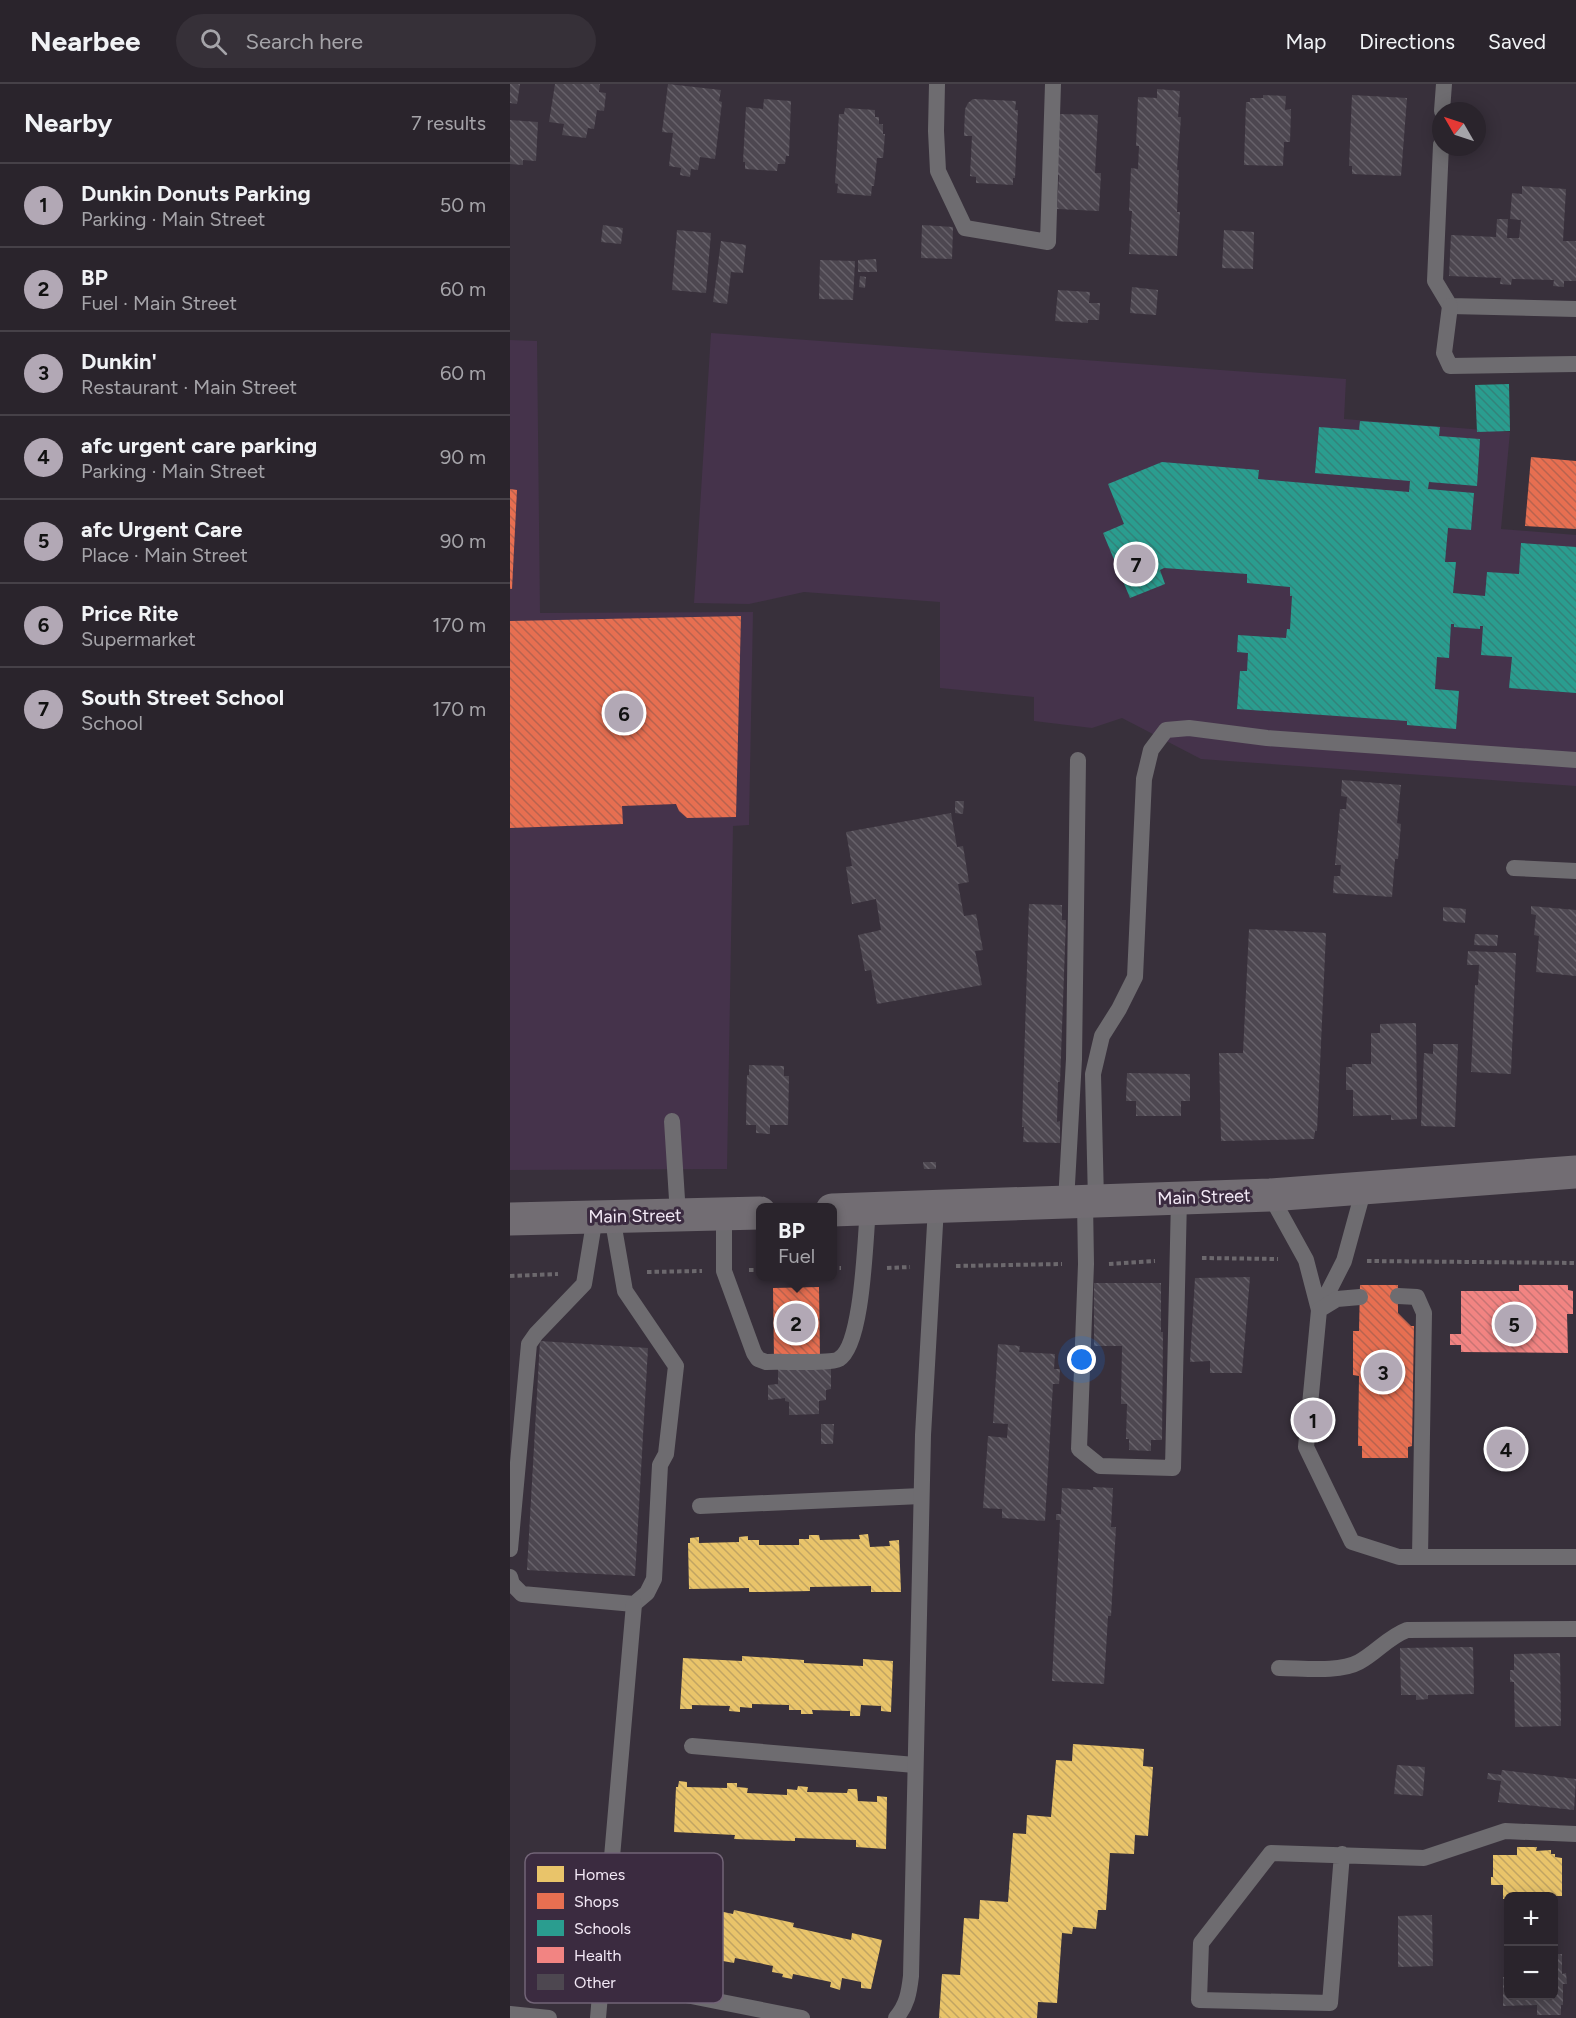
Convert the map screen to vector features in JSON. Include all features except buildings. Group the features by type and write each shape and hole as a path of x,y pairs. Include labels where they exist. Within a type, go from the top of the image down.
{"main road":[{"name":"Main Street","path":"837,1210 1270,1195 1576,1172"},
{"name":"Main Street","path":"510,1219 756,1213"}],"lane":[{"path":"937,84 938,171 965,228 1048,242 1053,84"},
{"path":"1443,102 1444,84"},
{"path":"1441,156 1435,281 1450,306 1444,352 1450,366 1576,364"},
{"path":"1450,306 1576,309"},
{"path":"1082,1202 1093,1074 1102,1036 1135,977 1144,779 1151,750 1166,730 1189,728 1267,738 1576,760"},
{"path":"1078,760 1074,1059 1086,1264 1079,1449 1100,1466 1173,1468 1179,1198"},
{"path":"1514,868 1576,871"},
{"path":"672,1121 678,1215"},
{"path":"1319,1310 1344,1261 1364,1188"},
{"path":"1270,1195 1306,1260 1319,1310 1306,1447 1352,1542 1399,1557 1576,1557"},
{"path":"896,2018 908,1999 911,1976 921,1496 936,1207"},
{"path":"724,1214 724,1271 758,1359 766,1362 837,1361 848,1352 855,1334 868,1209"},
{"path":"510,1549 530,1344 536,1334 584,1284 604,1217"},
{"path":"604,1217 625,1291 676,1366 666,1454 660,1465 654,1579 647,1593 634,1604 612,1853"},
{"path":"1398,1296 1417,1297 1424,1313 1420,1557"},
{"path":"1319,1310 1337,1299 1360,1297"},
{"path":"700,1506 921,1496"},
{"path":"510,1577 512,1584 522,1594 634,1604"},
{"path":"1279,1668 1345,1668 1358,1663 1396,1634 1407,1630 1576,1629"},
{"path":"692,1746 915,1765"},
{"path":"1341,1854 1330,2003 1199,2000 1201,1943 1271,1853 1341,1854 1424,1858 1505,1831 1576,1834"},
{"path":"723,2002 802,2018"},
{"path":"598,2018 599,2003"},
{"path":"510,2014 549,2018"}],"shaded area":[{"path":"711,333 1346,379 1344,419 1510,432 1501,529 1576,535 1576,786 1201,759 1122,718 1092,728 1034,721 1034,697 940,688 940,602 804,592 749,604 694,603"},
{"path":"510,340 537,341 540,613 753,612 749,825 733,826 727,1169 510,1170"}],"place":[{"name":"South Street School","path":"1136,564"},
{"name":"Price Rite","path":"624,713"},
{"name":"BP","path":"796,1323"},
{"name":"afc Urgent Care","path":"1514,1324"},
{"name":"Dunkin'","path":"1383,1372"},
{"name":"Dunkin Donuts Parking","path":"1313,1420"},
{"name":"afc urgent care parking","path":"1506,1449"}]}
